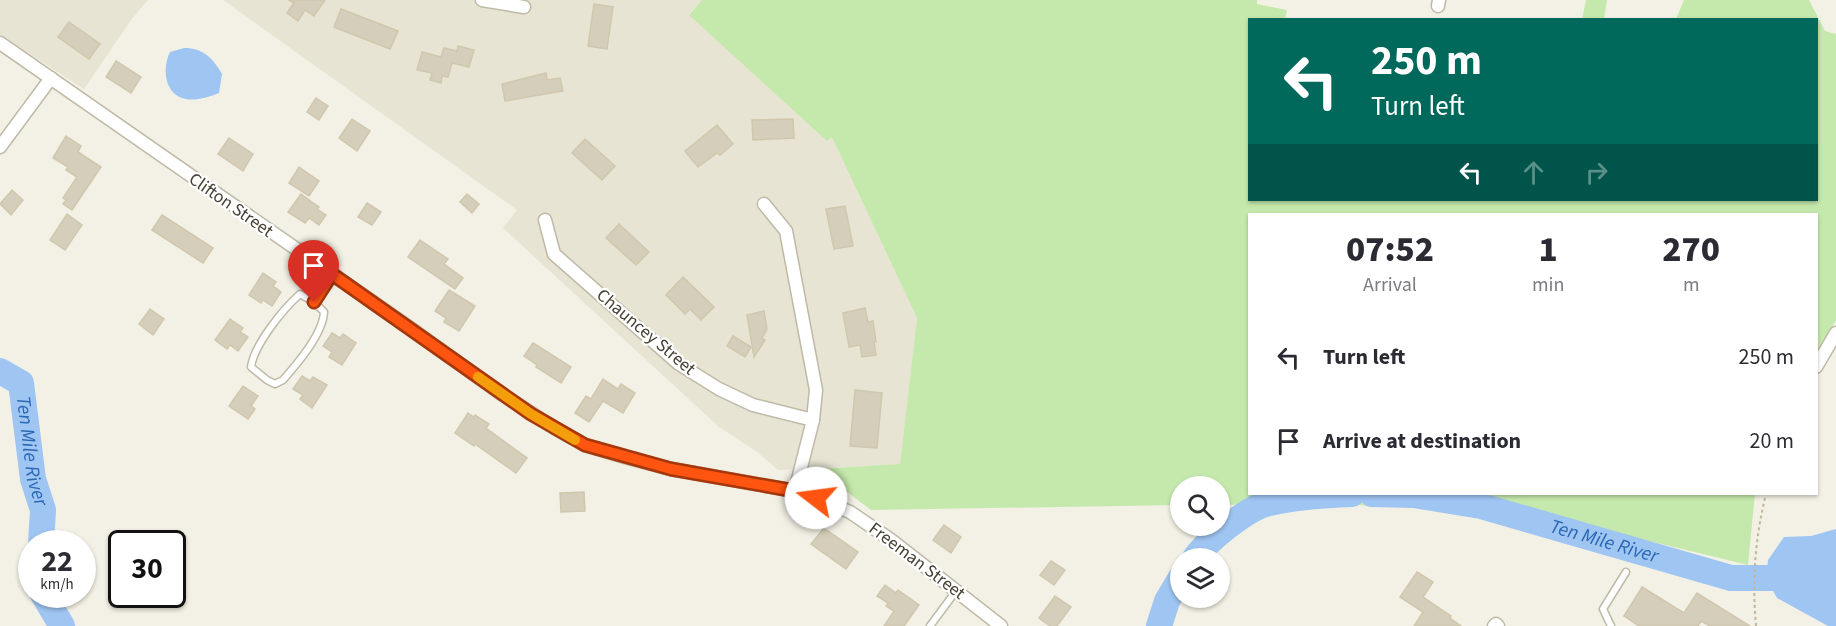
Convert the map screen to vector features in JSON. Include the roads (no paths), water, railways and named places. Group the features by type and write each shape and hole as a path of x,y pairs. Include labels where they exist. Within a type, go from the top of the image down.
{"street":[{"path":"482,0 524,7"},
{"name":"Clifton Street","path":"0,43 531,414 585,445 671,469 795,491"},
{"path":"0,147 51,78"},
{"path":"764,204 786,231 816,390 813,420 795,491"},
{"name":"Chauncey Street","path":"545,220 554,254 679,364 719,389 753,405 813,420"},
{"path":"1818,364 1836,333"},
{"name":"Freeman Street","path":"795,491 850,512 891,540 1001,626"}],"lane":[{"path":"314,302 332,274"},
{"path":"300,294 314,302 324,312 324,322 283,380 275,384 267,380 251,367 256,350 291,302 300,294"},
{"path":"1611,626 1603,609 1626,572"},
{"path":"930,626 957,591"}],"water":[{"path":"184,48 202,52 215,63 222,74 219,93 202,98 186,99 169,87 166,73 167,58 170,52"},
{"path":"1836,529 1836,626 1828,626 1777,598 1766,578 1768,560 1784,537 1811,536"}],"waterway":[{"name":"Ten Mile River","path":"0,371 21,383 33,479 43,510 42,530"},
{"name":"Ten Mile River","path":"1204,548 1228,526 1260,506 1300,498 1336,495"},
{"name":"Ten Mile River","path":"1414,495 1481,506 1731,578 1787,578 1814,573 1836,561"},
{"name":"Ten Mile River","path":"1159,626 1170,596"},
{"name":"Ten Mile River","path":"51,608 62,626"}]}
